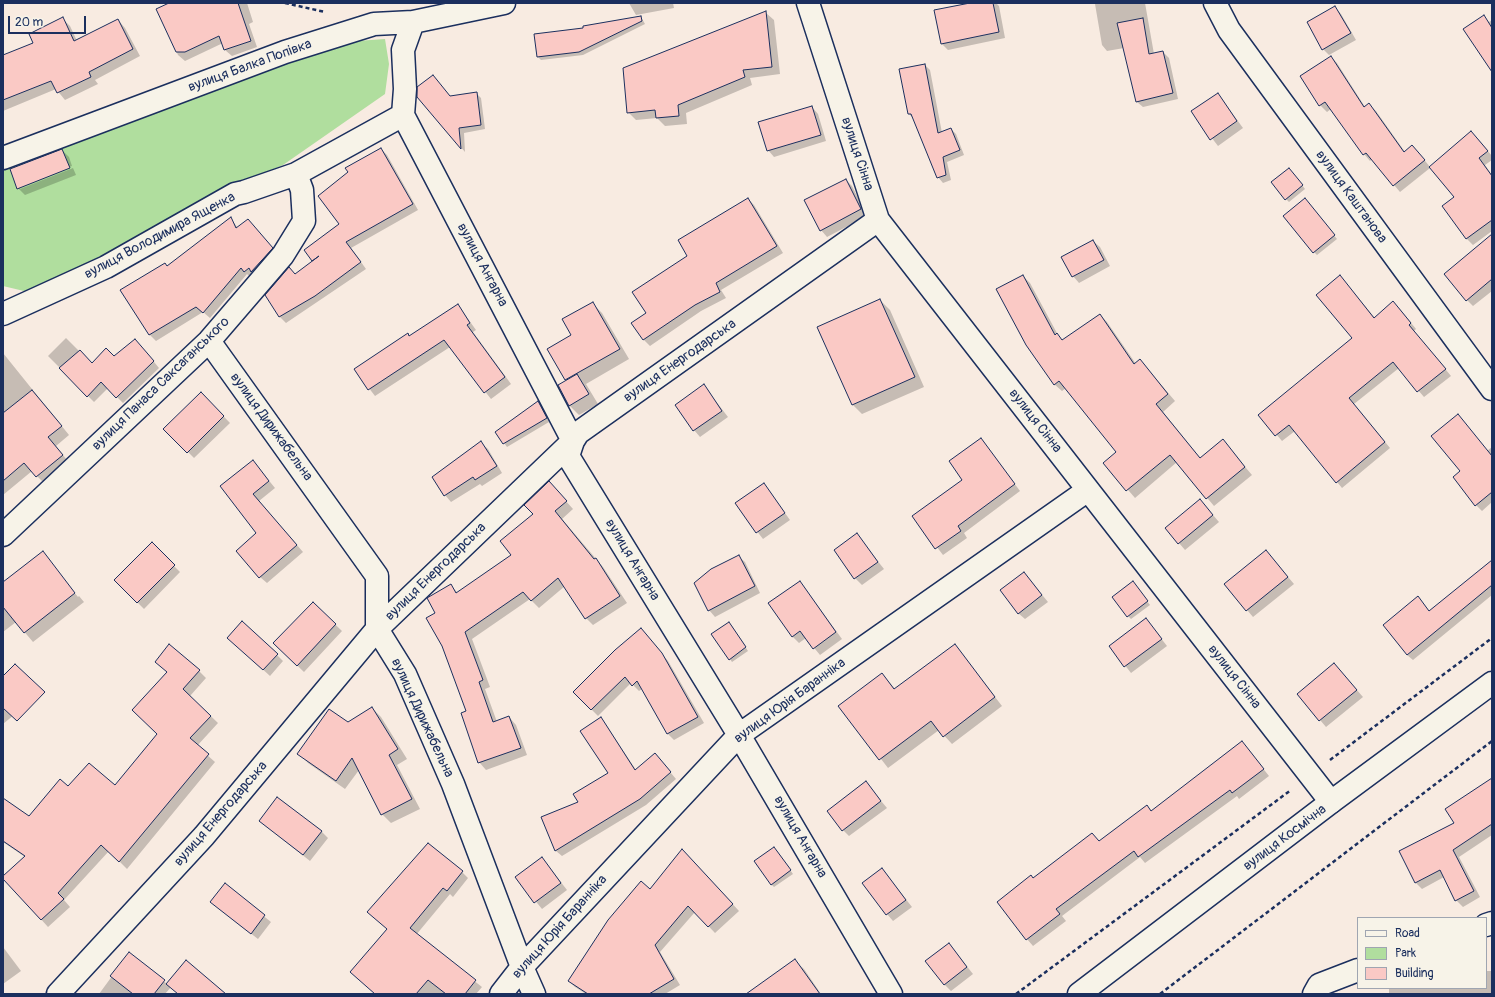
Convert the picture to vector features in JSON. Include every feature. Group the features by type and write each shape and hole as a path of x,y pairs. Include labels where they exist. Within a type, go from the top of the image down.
{"street":[{"name":"вулиця Балка Попівка","path":"3,158 285,52 374,24 413,22 504,3"},
{"name":"вулиця Сінна","path":"808,3 878,220 1331,802"},
{"name":"вулиця Каштанова","path":"1215,3 1229,30 1492,389"},
{"path":"403,115 405,89 403,50 413,22"},
{"name":"вулиця Володимира Ященка","path":"3,314 106,268 235,194 296,174 403,115"},
{"name":"вулиця Ангарна","path":"403,115 573,441 568,456 739,735 892,994"},
{"name":"вулиця Панаса Саксаганського","path":"3,535 209,341 283,255 304,221 302,190 296,174"},
{"name":"вулиця Енергодарська","path":"58,994 204,836 376,629 573,441 578,434 878,220"},
{"name":"вулиця Дирижабельна","path":"209,341 377,576 376,629 405,674 453,784 522,967 534,994"},
{"name":"вулиця Юрія Баранніка","path":"501,994 522,967 739,735 1088,490"},
{"name":"вулиця Космічна","path":"1079,994 1331,802 1492,683"},
{"path":"1314,994 1319,985 1357,970"}],"path":[{"path":"1016,994 1492,638"},
{"path":"1160,994 1492,741"}],"green space":[{"path":"385,39 389,64 385,94 283,165 216,194 111,252 28,292 3,286 3,169 343,42"}],"building":[{"path":"169,3 238,3 251,41 224,50 219,36 185,52 176,52 156,9"},
{"path":"970,3 993,3 999,32 941,44 934,10"},
{"path":"1335,6 1351,33 1322,50 1307,22"},
{"path":"766,11 772,67 743,70 745,77 678,105 679,116 656,118 655,110 627,113 623,68"},
{"path":"1484,15 1492,28 1492,72 1463,29"},
{"path":"641,16 642,21 579,52 537,57 534,34 583,28 583,26"},
{"path":"63,17 74,41 118,19 133,49 89,72 91,77 57,93 51,81 3,100 3,55 33,43 29,34"},
{"path":"1143,18 1149,54 1163,51 1173,93 1136,102 1117,23"},
{"path":"1331,56 1364,107 1369,103 1404,152 1412,145 1425,160 1393,186 1366,153 1363,155 1325,102 1319,106 1300,76"},
{"path":"925,64 938,133 951,128 960,150 943,157 946,175 937,178 911,114 908,114 899,69"},
{"path":"433,75 450,96 477,92 481,125 459,128 461,149 417,97 417,87"},
{"path":"1218,93 1237,121 1210,140 1191,111"},
{"path":"812,106 821,135 767,151 758,122"},
{"path":"1471,131 1488,151 1479,158 1492,176 1492,220 1466,239 1442,206 1454,197 1429,167"},
{"path":"381,148 413,204 346,242 361,262 315,296 279,317 265,295 289,267 295,274 319,256 312,261 304,250 339,224 318,196 348,172 345,168"},
{"path":"62,149 70,168 17,189 10,169"},
{"path":"1289,168 1303,185 1285,200 1271,182"},
{"path":"846,179 861,209 820,231 804,200"},
{"path":"748,198 777,246 716,283 720,292 695,305 643,340 631,323 646,313 632,292 687,256 678,240"},
{"path":"1305,198 1335,235 1313,253 1283,216"},
{"path":"231,217 236,228 248,219 273,248 251,272 249,268 244,272 241,268 203,313 196,307 149,335 120,290 165,263 167,266"},
{"path":"1492,234 1492,279 1466,301 1444,274"},
{"path":"1093,240 1104,260 1072,277 1061,257"},
{"path":"1023,275 1055,335 1057,333 1062,340 1100,314 1134,364 1140,359 1168,394 1156,404 1200,458 1223,439 1245,467 1206,499 1170,455 1126,491 1103,463 1116,452 1059,381 1054,385 1026,345 996,289"},
{"path":"1340,275 1374,318 1393,301 1411,323 1409,325 1446,369 1417,392 1393,362 1349,398 1385,442 1336,483 1289,425 1275,436 1258,415 1352,338 1316,295"},
{"path":"880,299 915,377 852,405 817,327"},
{"path":"593,302 620,349 565,380 547,349 571,335 562,319"},
{"path":"458,304 470,323 467,325 505,377 484,393 444,340 368,390 354,369 408,333 409,336"},
{"path":"135,339 154,361 116,398 101,382 87,397 59,368 80,350 92,363 106,348 114,356"},
{"path":"577,374 589,394 569,406 558,385"},
{"path":"704,384 722,411 693,431 675,405"},
{"path":"32,390 62,426 48,437 63,455 36,477 24,463 3,481 3,413"},
{"path":"201,392 224,416 187,453 163,429"},
{"path":"538,401 547,418 503,444 495,432"},
{"path":"1458,414 1492,456 1492,492 1475,506 1453,477 1460,471 1431,436"},
{"path":"981,438 1015,484 958,526 961,531 935,549 912,516 962,480 949,461"},
{"path":"481,441 497,466 475,480 473,477 444,496 432,477"},
{"path":"253,460 269,481 253,494 297,545 259,578 236,551 256,533 220,486"},
{"path":"549,481 567,501 555,511 594,559 596,558 620,596 585,619 558,578 531,601 523,592 465,632 483,680 479,682 493,722 509,716 521,748 478,763 461,713 466,711 442,646 426,618 435,613 427,598 451,584 456,593 511,555 500,541 533,514 524,505"},
{"path":"764,483 785,513 756,533 735,503"},
{"path":"1200,499 1213,515 1178,544 1165,528"},
{"path":"857,533 878,562 854,579 834,550"},
{"path":"152,542 175,565 137,603 114,580"},
{"path":"1266,550 1288,577 1246,611 1224,584"},
{"path":"43,551 75,593 24,633 3,607 3,582"},
{"path":"739,555 755,586 708,611 694,583 711,569"},
{"path":"1492,560 1492,585 1407,655 1383,625 1418,596 1429,611"},
{"path":"1024,572 1042,595 1018,614 1000,590"},
{"path":"800,581 836,632 813,649 800,631 792,637 768,603"},
{"path":"1133,581 1148,601 1127,617 1112,597"},
{"path":"313,602 336,624 297,666 273,643"},
{"path":"1146,618 1162,639 1124,667 1109,646"},
{"path":"242,621 278,654 263,670 227,638"},
{"path":"729,622 746,647 729,660 711,634"},
{"path":"641,628 662,653 698,717 667,734 637,681 632,686 625,677 591,710 573,692 615,650"},
{"path":"169,644 200,670 183,689 211,716 190,738 209,754 119,862 101,845 58,893 64,899 41,920 3,879 3,876 25,856 3,841 3,798 29,816 60,779 68,786 89,763 115,785 157,734 132,710 167,672 155,662"},
{"path":"955,644 995,697 943,737 931,721 879,760 838,706 882,673 894,689"},
{"path":"1334,663 1357,690 1319,721 1297,694"},
{"path":"15,664 45,692 17,721 3,708 3,676"},
{"path":"372,707 398,749 389,755 412,799 381,815 352,758 336,781 297,754 329,709 348,722"},
{"path":"601,717 635,770 655,753 671,772 640,799 555,851 541,817 578,802 573,794 608,773 580,731"},
{"path":"1242,741 1264,769 1232,793 1230,790 1138,857 1134,851 1056,909 1060,914 1026,940 997,902 1031,875 1033,878 1092,833 1099,841 1147,805 1151,811"},
{"path":"1492,778 1492,824 1453,850 1474,891 1455,901 1440,870 1415,883 1399,851 1454,823 1445,809"},
{"path":"866,781 881,801 842,831 827,811"},
{"path":"277,797 322,831 303,855 259,821"},
{"path":"428,843 463,871 447,891 443,888 410,928 476,980 465,994 446,994 428,980 416,994 375,994 350,972 387,929 367,912"},
{"path":"774,847 791,870 771,885 754,861"},
{"path":"682,849 733,904 708,927 688,906 655,945 674,979 649,994 588,994 568,981 608,920 641,881 650,889"},
{"path":"542,857 561,883 534,903 515,877"},
{"path":"882,868 906,900 886,915 862,883"},
{"path":"225,883 265,915 251,934 210,902"},
{"path":"949,943 967,967 944,985 925,961"},
{"path":"129,952 165,980 154,994 133,994 110,976"},
{"path":"795,959 820,994 746,994"},
{"path":"186,960 226,994 178,994 166,984"}]}
